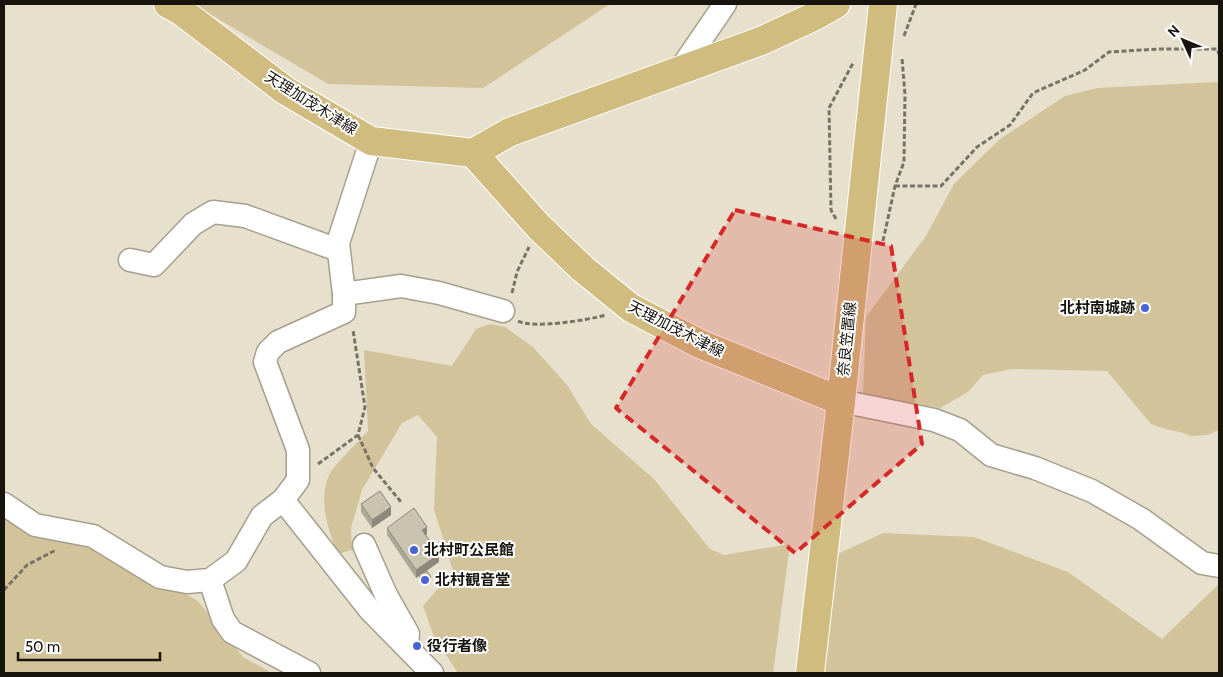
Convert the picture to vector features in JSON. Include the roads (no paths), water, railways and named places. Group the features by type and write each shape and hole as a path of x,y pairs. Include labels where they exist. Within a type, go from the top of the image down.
{"main road":[{"name":"天理加茂木津線","path":"168,4 181,11 286,91 371,141 473,153 539,227 583,269 631,308 700,344 841,401"},
{"path":"473,153 510,132 761,41 836,4"},
{"name":"奈良笠置線","path":"810,673 841,401 869,250 883,4"}],"street":[{"path":"680,70 725,4"},
{"path":"344,303 338,243 371,141"},
{"path":"130,260 154,265 194,224 213,212 245,216 338,250"},
{"path":"4,504 35,525 94,536 160,577 187,582 210,580 236,561 262,516 283,500 298,480 298,450 265,362 268,352 278,342 344,303 401,286 440,294 508,315"},
{"path":"841,401 934,420 960,430 992,455 1036,468 1092,491 1141,519 1202,563 1219,566"},
{"path":"283,500 370,610 432,673"},
{"path":"364,545 386,595 408,634 407,647"},
{"path":"210,580 223,619 232,632 309,673"}],"place":[{"name":"北村南城跡","path":"1145,308"},
{"name":"北村町公民館","path":"414,550"},
{"name":"北村観音堂","path":"425,580"},
{"name":"役行者像","path":"417,646"}]}
